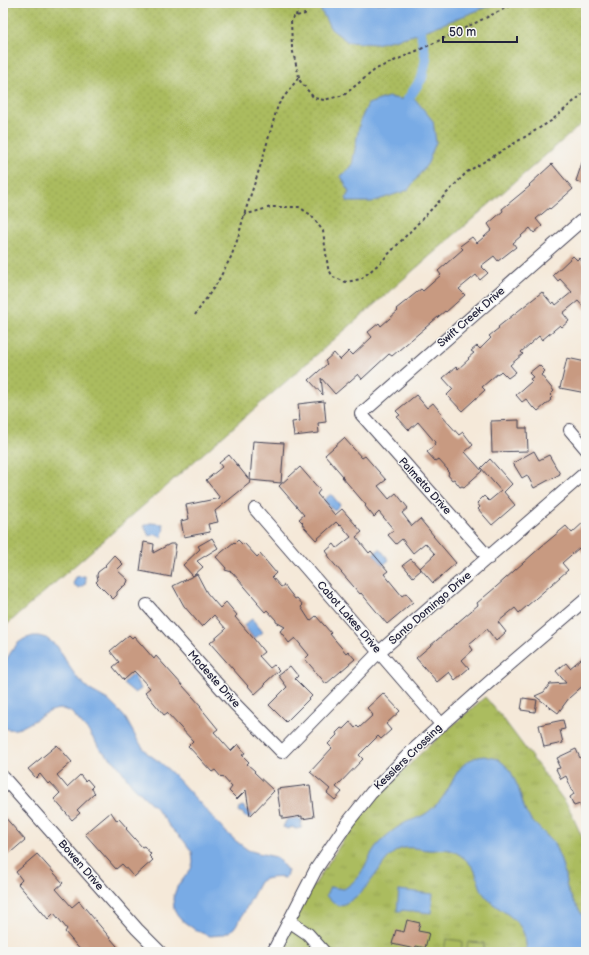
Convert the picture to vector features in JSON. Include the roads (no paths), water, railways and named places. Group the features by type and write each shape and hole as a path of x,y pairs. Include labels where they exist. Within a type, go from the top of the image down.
{"street":[{"name":"Swift Creek Drive","path":"360,414 584,224"},
{"name":"Palmetto Drive","path":"360,414 488,558"},
{"path":"570,430 586,449"},
{"name":"Santo Domingo Drive","path":"282,752 379,652 586,472"},
{"name":"Cabot Lakes Drive","path":"256,510 442,725"},
{"name":"Kesslers Crossing","path":"273,952 316,869 348,822 371,793 413,750 586,599"},
{"name":"Modeste Drive","path":"147,605 235,704 282,752"},
{"name":"Bowen Drive","path":"3,778 137,929 160,952"},
{"path":"289,921 308,934 324,952"}],"water":[{"path":"319,3 494,3 414,35 376,44 348,42 331,29 319,7"},
{"path":"388,97 415,99 433,121 436,142 428,163 408,190 372,202 348,202 346,198 349,192 341,176 352,166 360,121 368,104"},
{"path":"331,494 340,505 334,511 324,500"},
{"path":"150,523 163,524 164,529 161,538 157,534 149,536 144,526"},
{"path":"380,549 389,560 383,565 373,554"},
{"path":"85,576 85,584 79,588 73,584 76,577"},
{"path":"252,619 263,632 254,639 244,625"},
{"path":"33,636 46,638 57,646 78,679 90,690 108,700 122,714 147,753 174,775 227,833 248,850 276,857 288,871 285,878 268,878 260,882 241,918 229,932 222,935 210,936 194,929 180,919 174,909 173,898 177,887 191,869 193,862 192,852 155,807 133,786 116,763 100,749 89,732 72,713 60,709 53,710 17,729 3,728 3,665 18,643"},
{"path":"133,674 141,689 135,693 123,683"},
{"path":"484,756 498,759 511,772 518,787 526,813 554,843 561,860 567,888 586,921 586,952 527,952 525,936 521,927 511,917 493,904 483,893 475,871 467,861 457,853 449,850 410,848 400,849 388,858 366,887 345,904 338,906 326,896 330,887 344,889 353,882 382,840 406,822 420,817 429,811 439,802 461,767 474,758"},
{"path":"243,806 252,813 251,817 247,818 243,813 239,812 240,807"},
{"path":"298,818 302,821 301,828 296,829 292,827 288,829 283,827 287,819"},
{"path":"399,890 433,894 431,913 402,910 397,911"}],"waterway":[{"path":"408,99 422,78 426,59 421,33"}]}
